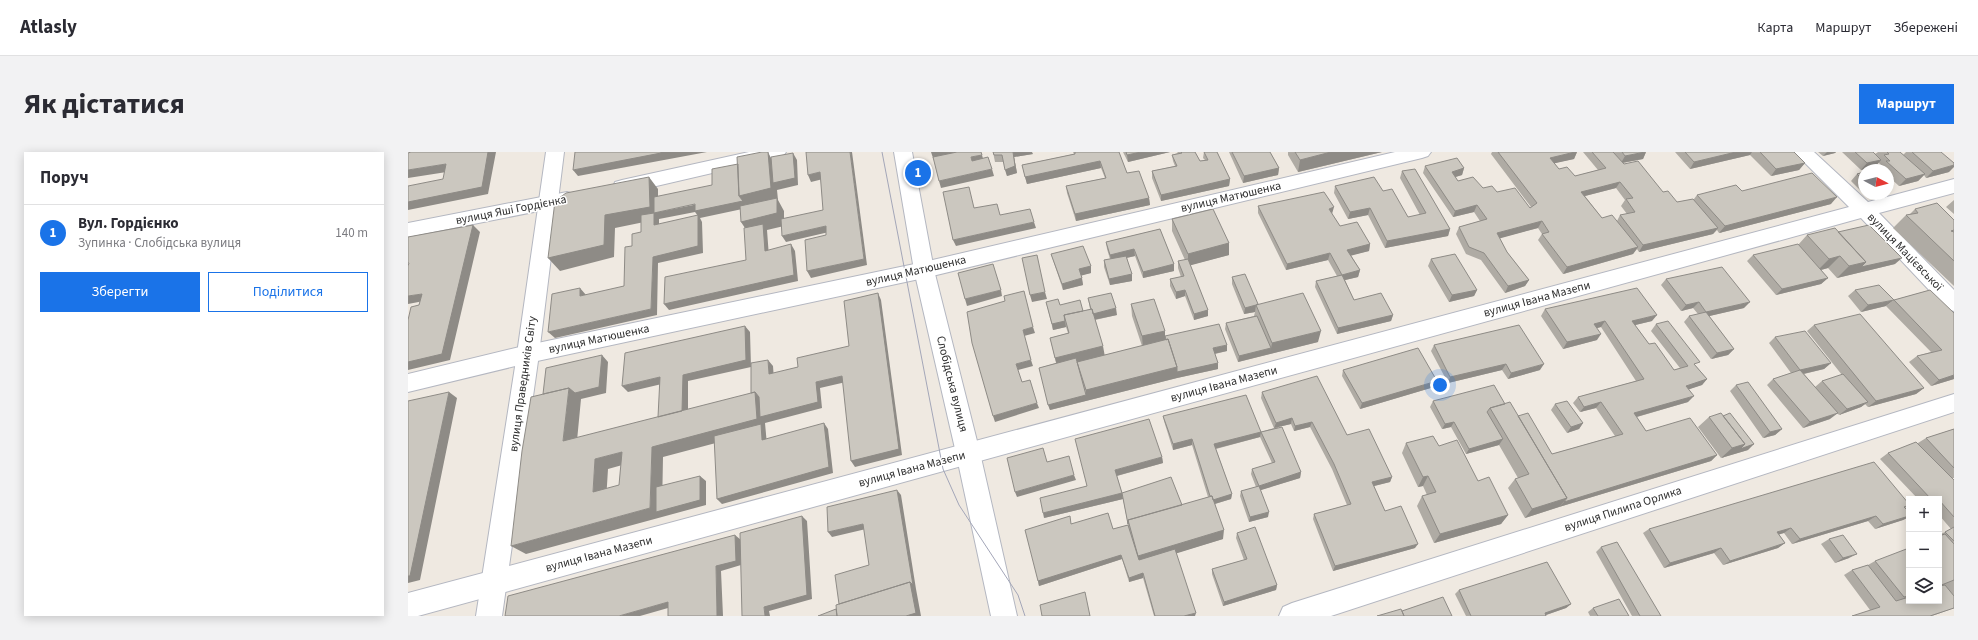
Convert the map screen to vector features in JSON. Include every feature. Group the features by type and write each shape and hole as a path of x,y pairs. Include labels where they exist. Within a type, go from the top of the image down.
{"street":[{"name":"вулиця Праведників Світу","path":"489,616 528,354 555,152"},
{"name":"вулиця Яші Гордієнка","path":"408,230 548,204 777,152"},
{"name":"Слобідська вулиця","path":"903,152 924,270 968,453 1004,616"},
{"name":"вулиця Матюшенка","path":"408,383 528,354 924,270 1422,152"},
{"name":"вулиця Мацієвської","path":"1803,152 1864,210 1954,303"},
{"name":"вулиця Івана Мазепи","path":"408,606 1954,186"},
{"name":"вулиця Пилипа Орлика","path":"1292,616 1954,403"}],"building":[{"path":"488,152 482,187 408,202 408,186 443,179 446,164 408,170 408,153"},
{"path":"575,152 661,152 661,153 573,170"},
{"path":"768,152 771,188 739,196 737,157"},
{"path":"806,152 850,152 864,259 807,271 805,240 826,235 826,226 782,236 781,219 823,210 820,172 808,175"},
{"path":"957,152 981,152 982,155 971,157 972,161 988,157 992,169 939,181 933,157"},
{"path":"993,152 1013,152 1015,166 1005,170 1002,155 994,155"},
{"path":"1075,152 1119,152 1127,173 1139,171 1149,198 1075,214 1066,186 1106,178 1100,161 1025,177 1022,165 1075,154"},
{"path":"1126,152 1141,152 1127,155"},
{"path":"1181,152 1195,152 1200,161 1208,160 1204,152 1217,152 1230,179 1161,195 1152,171 1177,166 1172,155 1182,153"},
{"path":"1232,152 1270,152 1279,168 1244,176"},
{"path":"1295,152 1331,152 1300,160"},
{"path":"1498,152 1575,152 1550,158 1559,169 1567,167 1575,176 1606,168 1592,152 1613,152 1624,164 1638,161 1663,192 1668,191 1677,202 1693,199 1718,228 1643,245 1620,215 1635,212 1626,199 1633,198 1620,182 1581,192 1602,218 1612,215 1638,247 1567,267 1542,234 1549,232 1542,221 1497,233 1507,252 1529,280 1508,286 1484,253 1469,247 1459,227 1487,219 1477,205 1455,211 1425,166 1457,158 1464,168 1452,172 1458,181 1473,177 1483,188 1492,186 1497,192 1515,188 1530,208 1537,203"},
{"path":"1622,152 1645,152 1625,156"},
{"path":"1685,152 1736,152 1694,162"},
{"path":"1760,152 1794,152 1805,163 1776,169"},
{"path":"1855,152 1873,152 1881,160 1867,163"},
{"path":"1887,152 1900,152 1925,174 1906,179 1894,168 1894,164 1889,164 1886,161 1890,161 1884,155 1889,154"},
{"path":"1912,152 1941,152 1954,163 1954,165 1933,171"},
{"path":"793,153 795,178 773,183 771,157"},
{"path":"738,164 739,196 743,201 695,211 695,204 654,213 654,197 712,185 712,169"},
{"path":"1415,169 1450,229 1387,241 1370,208 1350,212 1335,186 1374,177 1383,191 1392,189 1408,217 1426,213 1402,171"},
{"path":"1812,173 1837,197 1725,226 1697,195 1736,185 1742,191"},
{"path":"649,177 650,207 605,215 604,245 548,258 555,201 566,193"},
{"path":"969,187 974,208 997,204 1000,215 1030,209 1034,222 953,240 943,192"},
{"path":"1324,192 1334,207 1329,209 1340,226 1357,222 1370,244 1347,250 1360,270 1342,275 1330,253 1287,264 1258,206"},
{"path":"777,198 777,213 741,222 740,206"},
{"path":"1937,203 1954,220 1954,230 1951,231 1954,232 1954,261 1906,215 1918,213 1915,209"},
{"path":"1213,209 1229,243 1188,254 1172,219"},
{"path":"654,213 654,225 698,215 698,246 653,257 651,309 548,332 552,294 580,288 580,296 624,286 625,247 632,246 632,234 641,232 641,215"},
{"path":"763,224 765,251 791,244 794,275 664,304 665,277 746,260 744,228"},
{"path":"473,225 442,354 408,362 408,320 411,307 419,305 422,294 408,296 408,237"},
{"path":"1869,225 1902,258 1861,267 1866,262 1838,232"},
{"path":"1835,228 1866,262 1849,266 1840,256 1829,259 1807,235"},
{"path":"1160,229 1174,264 1143,272 1134,249 1110,255 1106,242"},
{"path":"1798,244 1828,278 1782,289 1753,255"},
{"path":"1083,246 1091,266 1079,269 1082,278 1062,284 1051,254"},
{"path":"1455,254 1477,290 1452,295 1431,259"},
{"path":"1037,255 1045,292 1030,295 1022,258"},
{"path":"1126,256 1132,274 1109,279 1104,260"},
{"path":"1188,259 1208,310 1194,314 1185,290 1176,292 1170,279 1184,276 1178,261"},
{"path":"993,264 1001,290 965,299 958,273"},
{"path":"1722,267 1750,302 1706,312 1699,302 1686,305 1666,279"},
{"path":"1245,274 1258,304 1245,308 1232,277"},
{"path":"1342,275 1354,300 1381,293 1393,315 1338,328 1316,281"},
{"path":"1879,285 1894,300 1868,305 1855,290"},
{"path":"1637,288 1657,315 1632,321 1649,344 1655,343 1674,370 1688,366 1656,324 1668,321 1700,362 1694,364 1707,379 1686,386 1694,396 1634,413 1646,431 1690,418 1717,455 1564,502 1567,498 1518,416 1528,413 1552,454 1623,434 1601,402 1584,407 1578,397 1644,379 1605,321 1594,324 1601,334 1567,342 1545,309"},
{"path":"1930,290 1954,313 1954,375 1939,380 1917,356 1942,350 1894,300"},
{"path":"1024,291 1033,327 1023,330 1031,360 1016,364 1022,382 1030,380 1037,403 993,416 972,343 967,312 1005,301 1004,296"},
{"path":"878,293 899,449 851,461 842,376 816,382 818,402 760,417 759,397 755,392 751,393 751,363 768,360 769,374 798,367 797,358 849,346 844,301"},
{"path":"1111,293 1116,308 1093,314 1088,298"},
{"path":"1303,293 1321,331 1272,343 1256,305"},
{"path":"1058,299 1060,305 1080,300 1083,311 1064,315 1065,321 1052,324 1046,302"},
{"path":"1154,299 1165,331 1142,336 1131,304"},
{"path":"1092,309 1103,346 1055,358 1050,338 1069,333 1064,315"},
{"path":"1706,312 1734,349 1717,353 1689,316"},
{"path":"1860,314 1924,388 1876,401 1814,325"},
{"path":"1257,316 1271,348 1239,356 1226,323"},
{"path":"1219,324 1227,345 1213,348 1218,363 1177,372 1177,367 1168,339 1166,340 1165,336"},
{"path":"1519,325 1544,364 1511,373 1506,364 1450,377 1434,345"},
{"path":"745,326 746,360 683,375 682,411 658,417 660,377 622,386 625,353"},
{"path":"1805,331 1831,363 1800,370 1775,337"},
{"path":"1168,339 1177,367 1086,390 1077,362"},
{"path":"1418,348 1437,381 1362,403 1343,370"},
{"path":"602,355 599,387 575,393 569,388 543,394 546,368"},
{"path":"1076,358 1086,395 1048,405 1039,368"},
{"path":"1800,370 1838,413 1810,422 1773,379"},
{"path":"1843,374 1868,402 1847,409 1822,381"},
{"path":"1317,376 1347,435 1369,429 1392,477 1372,482 1385,511 1401,506 1418,544 1335,566 1314,514 1351,504 1334,464 1312,422 1295,426 1292,418 1276,423 1262,392"},
{"path":"1748,382 1782,429 1770,432 1736,385"},
{"path":"1494,385 1505,404 1490,408 1487,412 1503,439 1469,449 1454,422 1445,424 1433,401"},
{"path":"569,388 563,441 755,392 757,419 652,447 650,508 511,546 522,451 531,397","holes":["622,452 619,485 593,492 595,459"]},
{"path":"449,392 410,576 408,576 408,401"},
{"path":"1246,395 1261,432 1214,444 1232,494 1213,500 1212,496 1210,496 1192,439 1173,444 1163,416"},
{"path":"1567,401 1583,423 1571,427 1555,404"},
{"path":"1510,402 1567,498 1532,509 1515,479 1529,474 1490,408"},
{"path":"1721,413 1745,444 1732,448 1709,417"},
{"path":"1730,413 1754,444 1740,449 1745,444 1723,416"},
{"path":"1149,419 1162,457 1115,470 1122,493 1043,513 1040,498 1087,486 1075,439"},
{"path":"824,423 829,467 717,499 714,436 761,424 762,440"},
{"path":"1282,427 1301,472 1259,486 1252,469 1275,462 1261,432"},
{"path":"1954,429 1954,468 1926,438"},
{"path":"1433,436 1439,446 1457,440 1478,481 1489,477 1508,515 1440,534 1422,496 1436,492 1428,476 1423,477 1406,443"},
{"path":"1916,442 1954,480 1954,517 1942,503 1942,496 1928,496 1888,453"},
{"path":"1043,448 1047,462 1069,456 1074,475 1015,492 1007,458"},
{"path":"1874,462 1906,500 1906,506 1904,507 1906,509 1906,517 1883,524 1876,516 1800,539 1791,528 1777,532 1785,543 1730,561 1721,548 1670,563 1649,529"},
{"path":"700,476 700,500 656,512 656,487"},
{"path":"1171,477 1182,505 1128,520 1128,524 1122,493"},
{"path":"1259,486 1269,512 1250,517 1241,491"},
{"path":"897,490 913,585 910,582 839,604 835,575 869,565 863,524 828,532 827,507"},
{"path":"1212,496 1224,530 1138,556 1128,520"},
{"path":"1108,513 1113,529 1128,525 1139,560 1175,549 1196,613 1184,616 1155,616 1143,573 1129,578 1121,555 1038,581 1025,530 1070,516 1071,524"},
{"path":"802,516 807,595 764,607 765,616 742,616 740,533"},
{"path":"1255,527 1277,585 1224,602 1212,569 1247,559 1237,533"},
{"path":"1954,527 1954,541 1945,532"},
{"path":"1945,534 1954,544 1954,580 1942,585 1942,568 1942,535"},
{"path":"735,535 736,561 716,566 717,616 668,616 668,602 619,616 505,616 508,596"},
{"path":"1843,535 1857,554 1843,558 1829,539"},
{"path":"1617,542 1661,616 1640,616 1601,547"},
{"path":"1906,549 1906,597 1904,597 1875,561"},
{"path":"1547,562 1571,604 1545,613 1546,616 1471,616 1459,590"},
{"path":"1868,565 1896,601 1906,598 1906,604 1942,604 1942,586 1945,585 1954,596 1954,608 1930,616 1852,616 1880,607 1852,570"},
{"path":"910,582 916,613 906,616 837,616 836,605"},
{"path":"1085,592 1090,616 1042,616 1040,605"},
{"path":"1443,597 1452,616 1404,616 1402,611"},
{"path":"1619,599 1629,616 1598,616 1593,608"},
{"path":"836,609 837,616 818,616"},
{"path":"1401,609 1404,616 1377,616"}],"tram line":[{"path":"882,152 943,469 959,505 1018,595 1025,616"}],"place":[{"name":"Вул. Гордієнко","path":"918,173"}]}
